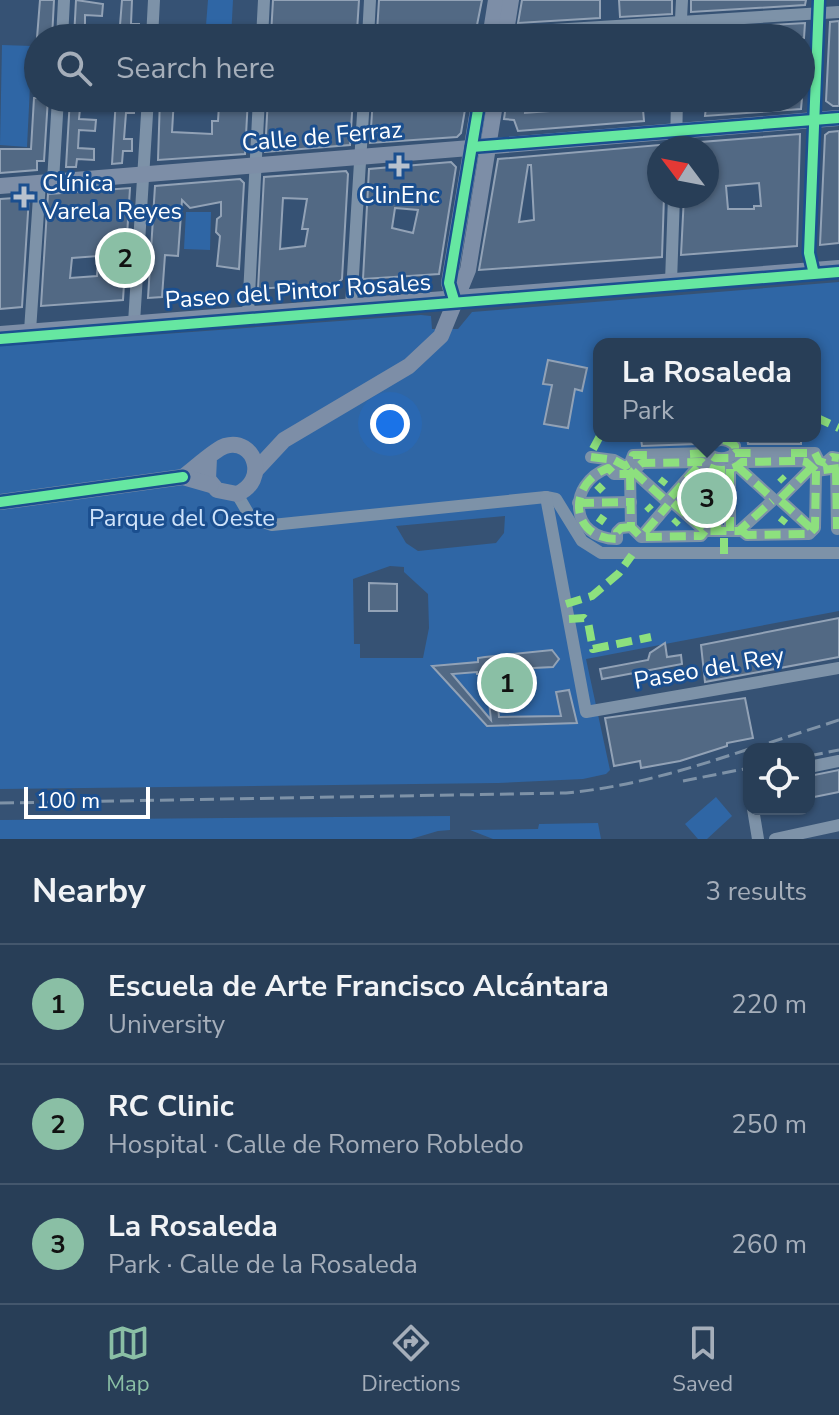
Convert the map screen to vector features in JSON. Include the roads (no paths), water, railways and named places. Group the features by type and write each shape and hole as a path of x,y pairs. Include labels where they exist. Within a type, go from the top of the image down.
{"main road":[{"path":"496,0 497,24"},
{"path":"502,24 511,0"},
{"path":"480,112 480,147"},
{"path":"0,502 183,477 211,485 223,493 237,494 250,486 256,470 284,440 409,366 441,336 454,300 449,283 480,147 491,112"},
{"name":"Calle de Ferraz","path":"704,136 839,118"},
{"name":"Calle de Ferraz","path":"0,186 480,147 647,141"},
{"name":"Paseo del Pintor Rosales","path":"0,334 839,268"},
{"path":"183,477 221,447 253,447 284,440"},
{"path":"237,446 251,455 256,470"},
{"path":"209,458 207,472 211,485"}],"street":[{"path":"63,24 64,0"},
{"path":"153,24 154,0"},
{"path":"263,24 264,0"},
{"path":"369,24 370,0"},
{"path":"681,22 682,0"},
{"path":"815,94 819,0"},
{"path":"656,24 839,12"},
{"path":"30,331 56,112"},
{"path":"134,323 147,112"},
{"path":"248,315 258,112"},
{"path":"351,307 363,112"},
{"path":"676,136 677,112"},
{"path":"813,270 809,253 814,112"},
{"path":"671,282 674,208"},
{"path":"736,463 815,453 819,461 825,463 832,457 838,465 838,530"},
{"path":"591,457 616,461 625,466 633,455 708,463"},
{"path":"708,463 642,463 634,470 614,474 608,468 599,471 584,485 578,503 584,523 600,537 617,539 621,528 639,529 708,463 715,458 729,458 812,530"},
{"path":"708,463 724,532"},
{"path":"736,463 812,467 838,465"},
{"path":"724,554 724,532 736,463"},
{"path":"724,532 777,499 812,467"},
{"path":"812,467 815,499 812,530"},
{"path":"634,470 669,501 724,532"},
{"path":"634,470 631,502 641,537 812,530 831,524 838,530"},
{"path":"237,494 251,518 272,525 546,497 556,499 582,541 601,553 839,553"},
{"name":"Paseo del Rey","path":"546,497 586,712 839,668"},
{"path":"815,499 838,499"},
{"path":"578,503 631,502"},
{"path":"815,766 839,761"},
{"path":"754,815 758,839"},
{"path":"775,839 839,825"}],"railway":[{"path":"768,743 839,720"},
{"path":"815,755 839,750"},
{"path":"0,803 566,793 659,776 743,751"},
{"path":"683,781 743,769"}],"place":[{"name":"ClinEnc","path":"399,166"},
{"name":"Clínica Varela Reyes","path":"24,197"},
{"name":"RC Clinic","path":"125,258"},
{"name":"La Rosaleda","path":"707,498"},
{"name":"Escuela de Arte Francisco Alcántara","path":"507,683"}],"park label":[{"name":"Parque del Oeste","path":"182,518"}]}
